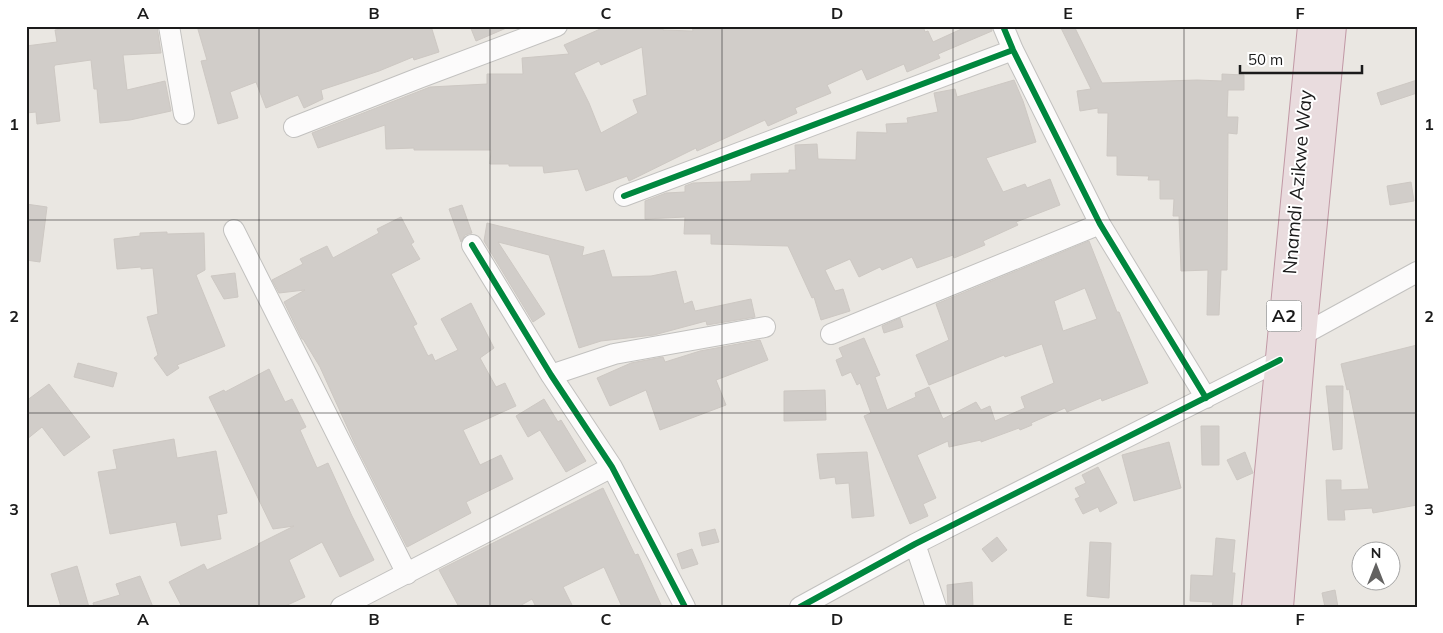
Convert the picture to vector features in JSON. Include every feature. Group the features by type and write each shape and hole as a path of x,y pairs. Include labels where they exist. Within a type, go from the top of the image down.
{"highway":[{"name":"Nnamdi Azikwe Way","path":"1256,607 1312,26"},
{"name":"Nnamdi Azikwe Way","path":"1279,607 1302,335 1332,26"}],"street":[{"path":"169,26 184,114"},
{"path":"294,127 535,30 557,26"},
{"path":"1003,26 1013,50 1100,224 1206,398"},
{"path":"624,196 1013,50"},
{"path":"831,334 1100,224"},
{"path":"234,230 407,574"},
{"path":"472,246 551,375 612,467 685,607"},
{"path":"1302,335 1417,272"},
{"path":"551,375 614,354 765,327"},
{"path":"800,607 915,544 1280,360"},
{"path":"341,607 612,467"},
{"path":"915,544 936,607"}],"building":[{"path":"77,26 157,26 161,53 123,55 127,90 165,81 171,111 130,120 100,123 97,89 94,89 91,60 55,65 60,121 37,124 36,112 26,113 26,46 57,42 55,30"},
{"path":"197,26 431,26 439,52 414,60 413,57 379,71 321,90 323,99 304,108 298,95 266,108 256,82 230,92 238,118 218,124 201,61 207,60"},
{"path":"470,26 511,26 476,41"},
{"path":"607,26 663,26 663,30 693,31 692,26 923,26 925,32 928,31 933,42 968,26 991,26 992,31 938,54 940,58 907,72 904,64 867,80 862,69 827,85 831,93 795,108 797,113 768,126 765,120 697,151 696,148 629,181 627,176 586,191 578,169 544,173 543,166 490,164 491,150 386,149 385,125 318,148 312,133 430,87 487,84 487,74 523,74 522,58 569,54 564,45","holes":["642,47 647,95 633,100 638,113 601,133 574,73 599,61 601,65"]},
{"path":"1060,26 1074,26 1102,83 1222,81 1222,74 1244,75 1244,90 1228,90 1227,117 1238,117 1237,134 1228,133 1227,270 1221,270 1219,315 1207,315 1208,270 1181,271 1179,216 1173,216 1174,199 1160,199 1160,180 1148,180 1149,176 1117,175 1117,156 1107,156 1108,113 1098,113 1098,108 1080,111 1077,91 1091,89"},
{"path":"1014,80 1036,142 986,158 1003,192 1025,184 1027,188 1050,179 1060,205 1016,222 1018,225 983,241 985,245 954,258 953,255 917,268 912,257 882,270 880,267 859,277 850,259 825,270 835,291 843,289 850,311 821,320 814,297 812,298 788,246 711,244 711,234 684,234 685,217 645,219 645,201 666,193 685,192 685,186 693,183 751,181 751,174 789,173 789,170 796,170 795,145 817,144 818,159 856,160 857,132 887,133 886,124 908,123 907,118 938,112 934,93 955,89 957,97"},
{"path":"1417,80 1417,93 1381,105 1377,93"},
{"path":"1411,182 1414,201 1390,205 1387,186"},
{"path":"26,204 47,207 40,262 26,260"},
{"path":"462,205 472,233 465,235 461,242 449,209"},
{"path":"401,217 414,242 411,244 420,259 391,274 417,324 413,326 428,356 432,354 435,361 458,350 441,319 471,303 494,348 480,358 496,387 505,383 516,406 463,430 480,465 501,455 513,479 466,502 471,513 407,547 355,444 320,367 302,339 284,302 305,290 279,293 272,280 303,264 300,259 327,246 333,258 379,233 377,229"},
{"path":"487,223 584,247 582,256 604,250 612,277 651,276 676,271 684,304 692,301 695,311 751,299 755,317 707,325 706,321 654,335 601,341 579,348 549,255 498,242 545,314 533,322 484,241"},
{"path":"167,232 167,234 204,233 205,270 196,275 225,346 177,365 179,368 167,376 154,358 158,355 147,317 158,314 153,268 117,269 114,239 140,236 140,233"},
{"path":"1089,241 1148,383 1102,401 1101,398 1067,412 1065,408 1020,430 1019,428 981,442 981,440 949,447 948,441 917,455 936,498 923,504 928,516 910,524 864,416 871,413 860,383 857,385 851,372 842,376 836,360 843,357 839,348 864,338 880,375 875,377 887,410 916,397 915,393 929,387 943,419 976,402 981,410 990,406 995,421 1025,408 1021,397 1054,383 1042,344 1005,357 1004,355 929,385 916,355 949,340 936,304","holes":["1085,288 1097,319 1063,331 1054,301"]},
{"path":"235,273 238,297 224,299 211,276"},
{"path":"900,318 903,327 884,333 882,326"},
{"path":"760,340 768,360 716,380 726,405 660,430 646,390 610,406 597,378 631,363 663,357 665,362 700,351"},
{"path":"1417,345 1417,505 1373,513 1372,508 1344,510 1345,520 1328,520 1326,480 1341,480 1341,490 1369,489 1349,389 1347,390 1341,364"},
{"path":"78,363 117,373 113,387 74,377"},
{"path":"269,369 285,402 292,399 306,427 300,430 317,468 328,463 374,560 340,577 322,542 289,560 305,597 283,607 182,607 169,582 204,564 207,570 294,526 273,529 209,397 224,390 225,392"},
{"path":"49,384 90,437 64,456 42,427 26,440 26,401"},
{"path":"1326,386 1343,386 1342,449 1333,450"},
{"path":"825,390 826,420 784,421 784,391"},
{"path":"544,399 558,422 561,420 586,461 566,472 540,430 528,437 516,416"},
{"path":"1201,426 1219,426 1219,465 1202,465"},
{"path":"174,439 177,458 216,451 227,513 217,515 221,539 181,546 176,522 110,534 98,472 117,469 113,450"},
{"path":"1169,442 1181,488 1134,501 1122,455"},
{"path":"867,452 874,516 852,518 849,483 836,484 835,477 820,479 817,454"},
{"path":"1245,452 1253,473 1237,480 1227,460"},
{"path":"1098,467 1117,503 1100,512 1098,507 1083,514 1075,499 1080,497 1075,488 1086,483 1082,475"},
{"path":"603,488 635,555 638,554 662,607 622,607 604,567 563,587 573,607 536,607 532,599 518,607 459,607 439,570"},
{"path":"715,529 719,542 702,546 699,533"},
{"path":"997,537 1007,550 992,562 982,549"},
{"path":"1216,538 1235,540 1232,573 1235,573 1232,607 1212,607 1213,602 1190,601 1191,575 1213,576"},
{"path":"1090,542 1111,543 1109,598 1087,596"},
{"path":"692,549 698,564 682,569 677,554"},
{"path":"77,566 89,607 61,607 51,574"},
{"path":"140,576 153,607 94,607 93,603 120,595 116,584"},
{"path":"972,582 973,607 948,607 947,585"},
{"path":"1335,590 1338,607 1325,607 1322,593"}],"cycle path":[{"path":"1003,26 1013,50 1100,224 1206,398"},
{"path":"624,196 1013,50"},
{"path":"472,245 551,375 612,467 685,607"},
{"path":"800,607 915,544 1280,360"}]}
